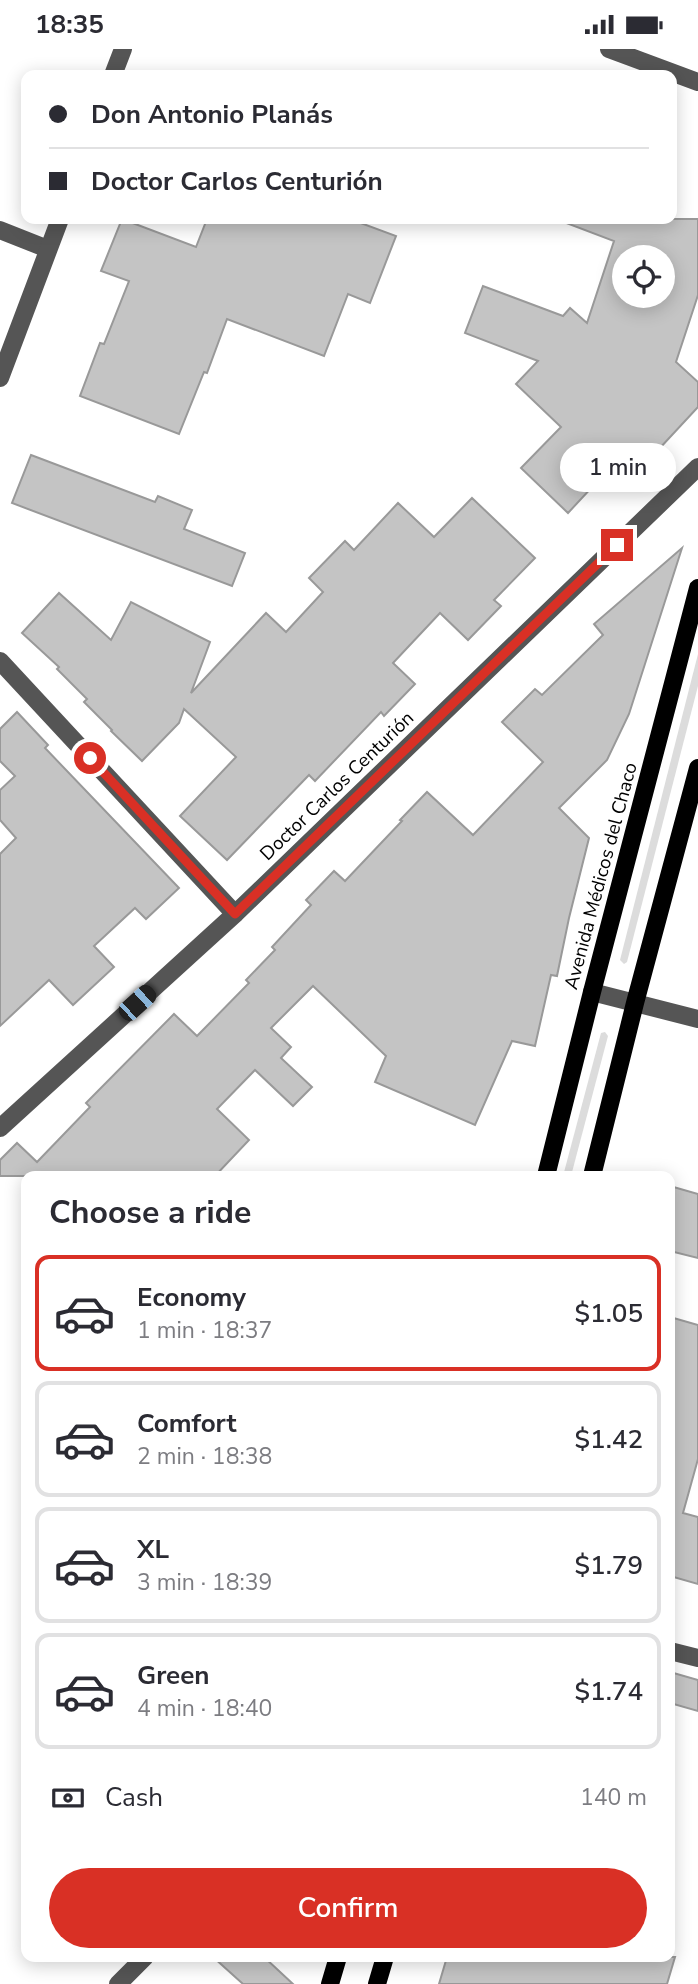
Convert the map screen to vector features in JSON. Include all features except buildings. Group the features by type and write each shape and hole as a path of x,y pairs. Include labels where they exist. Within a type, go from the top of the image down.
{"main road":[{"name":"Avenida Médicos del Chaco","path":"547,1171 698,588"},
{"path":"593,1171 698,768"},
{"path":"330,1984 337,1962"},
{"path":"377,1984 384,1962"}],"street":[{"path":"115,70 123,49"},
{"path":"609,49 666,70"},
{"path":"677,74 698,82"},
{"path":"0,378 58,224"},
{"path":"0,230 48,249"},
{"name":"Doctor Carlos Centurión","path":"0,1129 235,914 698,467"},
{"path":"0,661 235,914"},
{"path":"592,992 698,1019"},
{"path":"675,1652 698,1658"},
{"path":"118,1984 140,1962"}],"shaded area":[{"path":"698,654 698,686 627,962 624,964 620,960"},
{"path":"605,1032 608,1036 572,1171 564,1171 601,1033"}],"route":[{"path":"90,758 235,914 617,545"}]}
